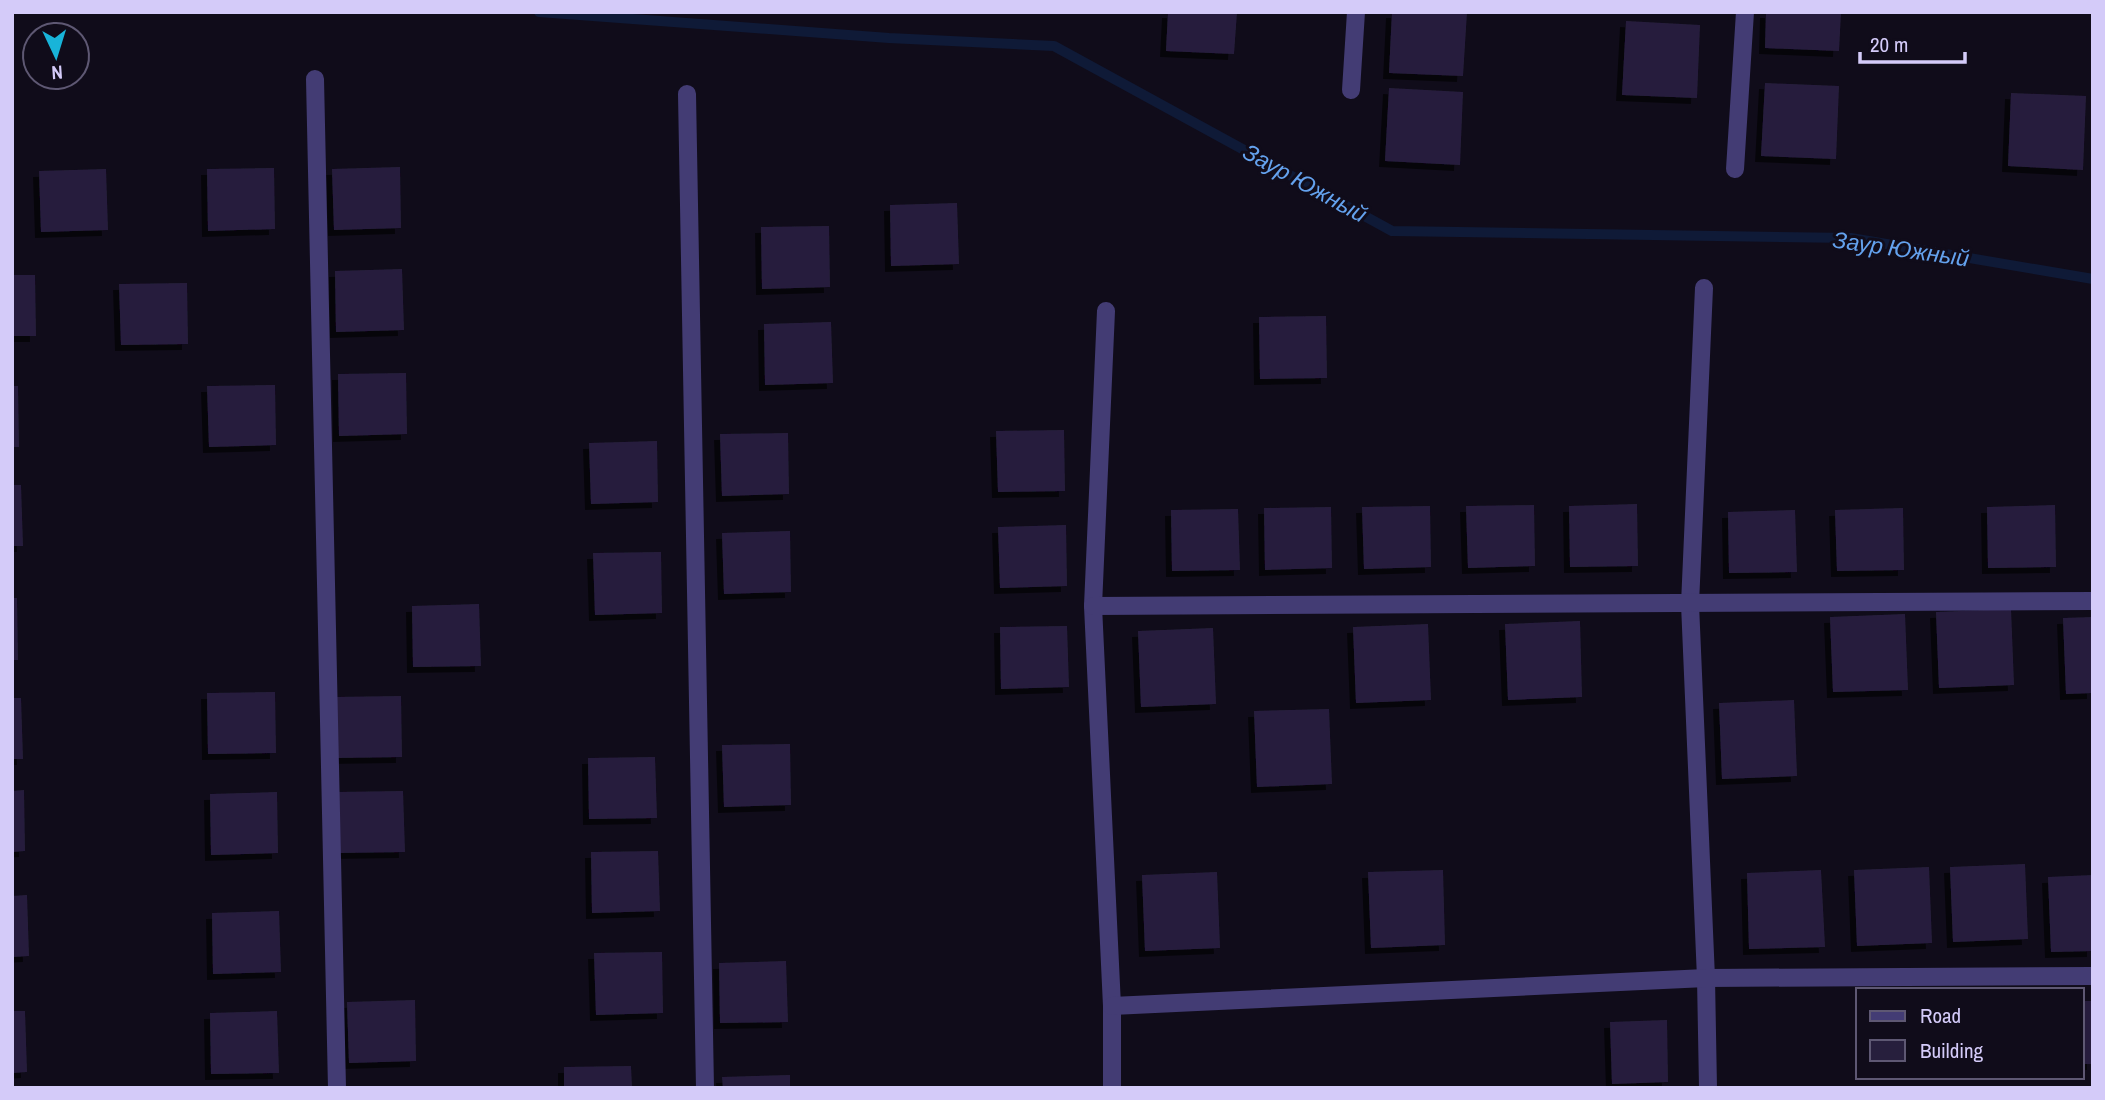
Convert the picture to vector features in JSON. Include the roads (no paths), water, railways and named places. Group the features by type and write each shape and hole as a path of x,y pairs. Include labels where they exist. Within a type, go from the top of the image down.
{"street":[{"path":"1351,90 1356,12"},
{"path":"1735,169 1745,12"},
{"path":"315,79 337,1088"},
{"path":"687,94 705,1088"},
{"path":"1704,288 1690,604 1708,1088"},
{"path":"1106,311 1093,606 1112,1006 1112,1088"},
{"path":"1093,606 2093,601"},
{"path":"1112,1006 1706,978 2093,976"}],"waterway":[{"name":"Заур Южный","path":"539,12 889,38 1054,46 1392,231 1851,238 2093,279"}]}
